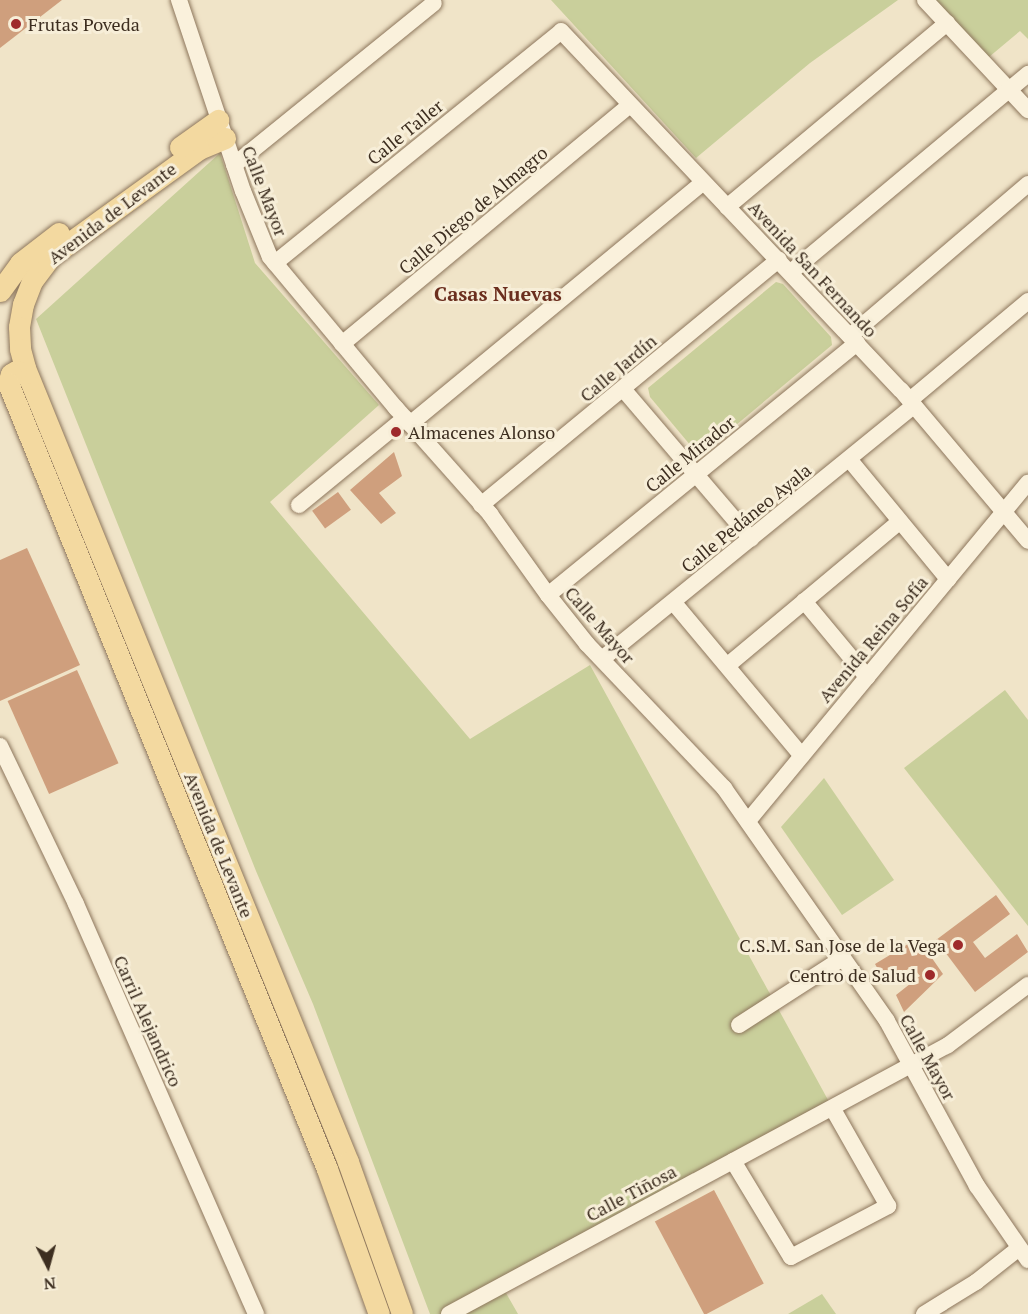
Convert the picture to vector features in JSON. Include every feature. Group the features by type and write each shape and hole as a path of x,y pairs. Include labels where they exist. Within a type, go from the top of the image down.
{"main road":[{"name":"Avenida de Levante","path":"0,291 11,273 26,258 221,129"},
{"name":"Avenida de Levante","path":"29,379 20,349 19,327 25,296 41,268 64,245 199,149 221,129"},
{"name":"Avenida de Levante","path":"379,1314 327,1169 8,383 10,374 16,371 26,373 29,379 335,1130 402,1314"},
{"name":"Avenida de Levante","path":"0,377 33,445"}],"street":[{"name":"Calle Mayor","path":"179,0 221,129 261,240 275,264 510,540 548,595 602,659 713,775 748,821 777,867 887,1022 977,1186 1023,1254"},
{"path":"925,0 1028,110"},
{"path":"234,165 434,3"},
{"path":"727,207 947,23"},
{"name":"Avenida San Fernando","path":"561,31 702,183 779,259 854,339 912,403 1028,542"},
{"name":"Calle Taller","path":"275,264 561,31"},
{"path":"791,272 1028,74"},
{"name":"Calle Diego de Almagro","path":"342,344 630,105"},
{"path":"299,505 702,183"},
{"name":"Calle Mirador","path":"548,595 695,475 854,339 1028,184"},
{"name":"Calle Jardín","path":"481,505 779,259"},
{"name":"Calle Pedáneo Ayala","path":"602,659 849,459 1028,301"},
{"path":"623,389 751,539"},
{"path":"849,459 948,579"},
{"name":"Avenida Reina Sofía","path":"748,821 1028,483"},
{"path":"728,665 900,520"},
{"path":"804,601 867,677"},
{"path":"674,603 802,756"},
{"name":"Carril Alejandrico","path":"0,746 71,894 256,1314"},
{"path":"739,1025 843,958"},
{"name":"Calle Tiñosa","path":"449,1314 912,1065 965,1034 1028,985"},
{"path":"733,1161 791,1257 888,1206 833,1109"},
{"path":"924,1314 1023,1254"}],"green space":[{"path":"551,0 898,0 810,63 696,158"},
{"path":"925,0 1028,0 1028,39 1020,31 983,62"},
{"path":"220,153 255,263 379,405 270,502 470,739 590,665 833,1109 502,1286 518,1314 430,1314 313,1004 256,871 36,319"},
{"path":"776,282 783,284 831,337 832,345 706,450 696,452 650,397 648,388"},
{"path":"1005,690 1028,720 1028,926 904,768"},
{"path":"824,778 894,880 842,915 781,827"},
{"path":"822,1294 836,1314 788,1314"}],"building":[{"name":"Frutas Poveda","path":"0,0 62,0 0,48"},
{"path":"394,452 402,476 379,493 396,513 381,524 350,490"},
{"path":"338,492 351,510 325,529 312,511"},
{"path":"27,548 80,665 0,701 0,560"},
{"path":"77,670 118,763 49,794 8,701"},
{"name":"C.S.M. San Jose de la Vega","path":"996,895 1010,914 973,942 985,958 1017,934 1028,952 975,992 936,940"},
{"name":"Centro de Salud","path":"918,938 943,974 904,1012 896,995 920,976 912,966 887,985 875,964"},
{"path":"714,1190 764,1284 704,1314 655,1221"}],"place":[{"name":"Frutas Poveda","path":"16,24"},
{"name":"Almacenes Alonso","path":"396,432"},
{"name":"C.S.M. San Jose de la Vega","path":"958,945"},
{"name":"Centro de Salud","path":"930,975"}],"district":[{"name":"Casas Nuevas","path":"498,293"}]}
